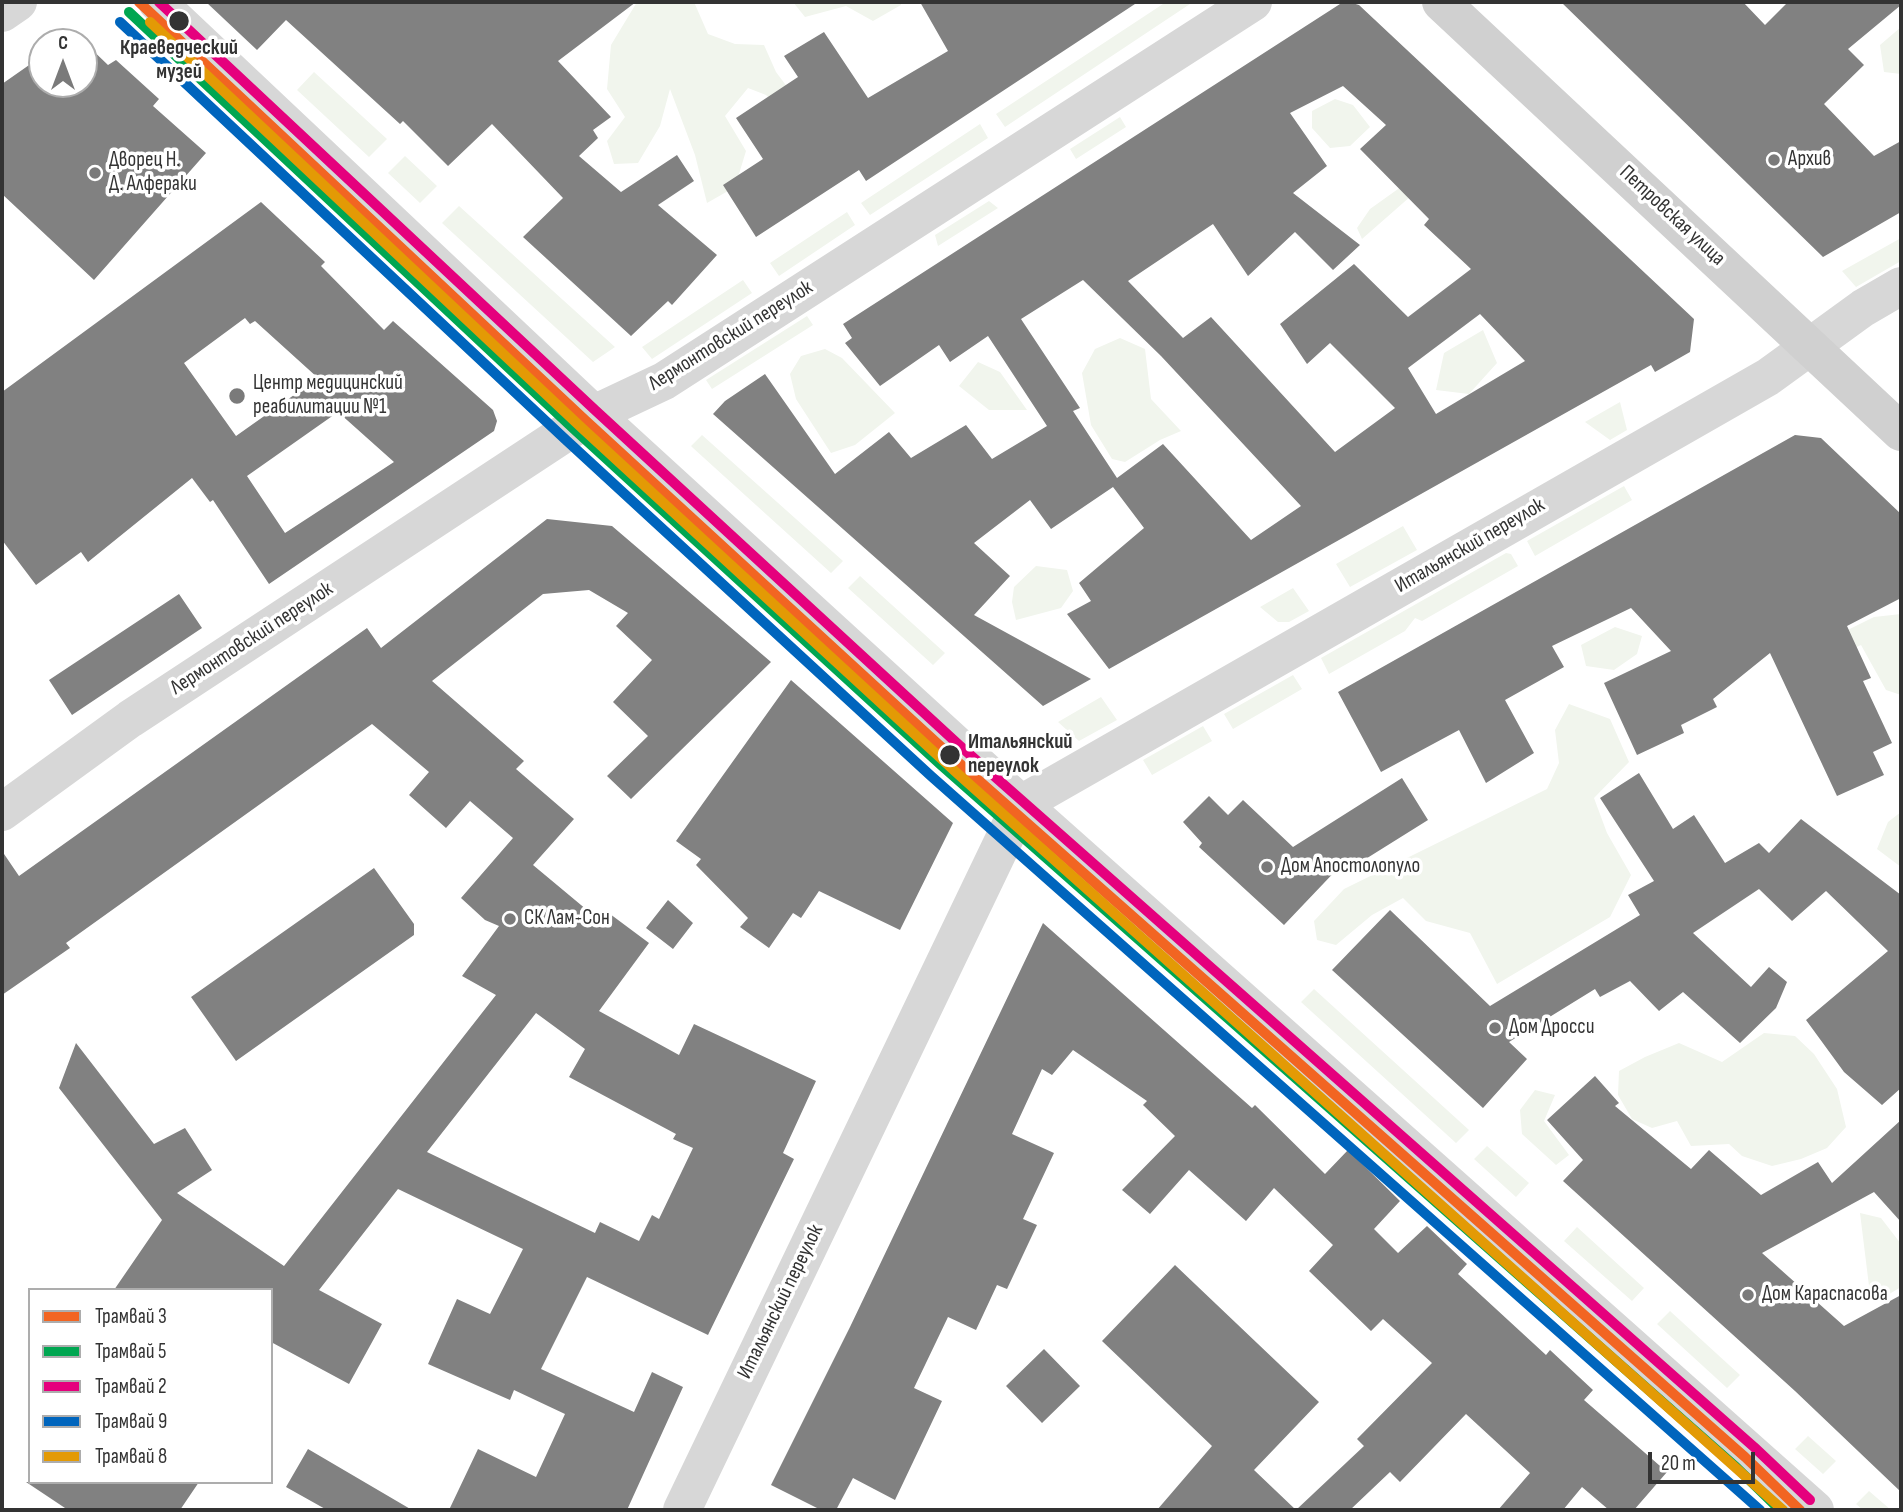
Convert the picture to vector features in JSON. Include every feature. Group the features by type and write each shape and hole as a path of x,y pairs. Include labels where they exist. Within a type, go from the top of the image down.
{"main road":[{"name":"Петровская улица","path":"1441,2 1901,432"}],"street":[{"path":"2,13 18,2"},
{"path":"157,2 594,414 1020,804 1815,1510"},
{"name":"Лермонтовский переулок","path":"2,812 130,719 594,414 664,381 1253,2"},
{"name":"Итальянский переулок","path":"681,1510 1020,804 1768,377 1863,308 1901,286"}],"shaded area":[{"path":"637,2 694,2 708,34 735,44 764,45 776,72 794,96 785,114 766,95 748,88 725,116 746,151 735,187 707,203 695,155 670,89 660,126 638,163 614,164 607,141 625,117 607,89 611,45"},
{"path":"793,2 901,2 901,5 873,21 846,6 805,17"},
{"path":"1166,2 1193,2 1005,127 996,114"},
{"path":"1901,27 1901,74 1884,72 1880,45"},
{"path":"314,72 387,139 369,157 297,90"},
{"path":"1335,99 1353,105 1370,127 1350,146 1330,148 1312,128 1312,111"},
{"path":"1120,117 1126,127 1076,159 1070,149"},
{"path":"980,124 988,138 870,215 861,203"},
{"path":"1461,126 1411,196 1362,239 1357,228 1370,209 1398,189"},
{"path":"405,156 437,186 420,203 388,173"},
{"path":"989,201 998,208 938,246 935,235"},
{"path":"459,206 615,347 593,362 442,223"},
{"path":"847,212 855,225 779,276 770,263"},
{"path":"1901,238 1901,261 1856,287 1842,271"},
{"path":"743,280 752,293 652,359 642,347"},
{"path":"807,316 813,325 712,389 706,380"},
{"path":"1483,330 1497,363 1469,394 1436,390 1444,353"},
{"path":"1120,338 1145,349 1151,399 1181,431 1160,440 1125,462 1112,459 1091,425 1082,373 1095,349"},
{"path":"825,349 842,358 895,413 855,445 831,453 796,399 790,374 801,356"},
{"path":"978,362 1000,372 1027,410 989,410 959,386"},
{"path":"1620,402 1627,430 1610,440 1585,422"},
{"path":"702,435 843,561 831,573 691,446"},
{"path":"1624,486 1632,500 1535,556 1527,541"},
{"path":"1403,526 1417,550 1350,587 1336,564"},
{"path":"1506,553 1511,554 1518,566 1422,621 1415,618 1405,631 1329,674 1321,658"},
{"path":"1036,566 1067,570 1073,591 1061,608 1016,620 1012,602 1014,587"},
{"path":"860,576 945,653 933,665 848,588"},
{"path":"1293,588 1309,611 1289,622 1278,622 1260,607"},
{"path":"1901,614 1901,695 1886,690 1861,645 1800,672 1778,672 1793,657 1874,617"},
{"path":"1615,627 1642,636 1637,654 1614,670 1586,666 1581,645"},
{"path":"1293,675 1302,689 1233,729 1224,714"},
{"path":"1101,697 1117,720 1079,741 1058,722"},
{"path":"1569,704 1610,719 1629,762 1594,798 1607,833 1631,875 1610,917 1497,984 1470,933 1426,921 1403,898 1372,915 1336,945 1317,940 1314,921 1344,889 1547,789 1559,763 1555,730"},
{"path":"1203,726 1212,741 1152,775 1143,760"},
{"path":"1901,812 1901,867 1877,849 1888,822"},
{"path":"1314,989 1469,1130 1456,1143 1301,1002"},
{"path":"1764,1033 1795,1036 1814,1054 1837,1089 1846,1127 1827,1148 1801,1159 1772,1166 1742,1156 1729,1144 1691,1146 1677,1121 1652,1128 1632,1119 1618,1095 1619,1071 1645,1057 1679,1043 1722,1062"},
{"path":"1535,1090 1555,1095 1544,1121 1569,1155 1556,1165 1522,1134 1520,1110"},
{"path":"1487,1146 1529,1183 1516,1197 1474,1159"},
{"path":"1860,1213 1881,1218 1901,1244 1901,1287 1886,1296 1870,1294"},
{"path":"1577,1227 1644,1288 1632,1301 1564,1241"},
{"path":"1670,1311 1740,1375 1727,1388 1657,1324"},
{"path":"1808,1436 1836,1461 1823,1474 1795,1449"},
{"path":"1869,1491 1891,1510 1863,1510 1856,1504"}],"building":[{"path":"206,2 636,2 558,61 611,117 593,130 598,138 579,156 621,192 677,155 694,181 658,205 717,255 672,305 668,301 631,336 523,237 563,198 492,124 448,166 403,121 400,124 286,20 257,50"},
{"path":"920,2 1138,2 866,181 859,170 756,237 723,185 763,159 736,118 798,77 784,56 824,32 868,98 948,51"},
{"path":"1349,2 1359,5 1694,319 1690,352 1655,372 1651,365 1109,669 1067,614 1091,601 1079,583 1144,528 1113,487 1051,529 1030,500 974,543 1010,576 974,615 1091,679 1043,706 713,414 725,401 765,374 835,474 889,432 911,458 966,425 992,459 1047,426 988,336 950,362 939,345 880,386 845,343 852,338 843,324 1340,4","holes":["1343,86 1386,125 1360,149 1429,219 1424,225 1471,269 1408,317 1354,264 1280,324 1307,364 1330,343 1395,408 1335,452 1211,317 1183,338 1128,281 1213,224 1248,276 1295,232 1333,270 1360,245 1293,193 1327,166 1290,113","1083,280 1161,356 1301,506 1251,540 1163,444 1117,478 1073,411 1080,408 1021,319","1480,314 1525,361 1436,414 1408,368"]},
{"path":"1561,2 1743,2 1765,25 1788,2 1901,2 1901,5 1848,49 1864,65 1824,104 1874,156 1901,141 1901,212 1823,257"},
{"name":"Дворец Н. Д. Алфераки","path":"98,55 108,65 116,60 159,99 153,106 206,153 94,280 2,194 2,84 28,66 28,98 98,98"},
{"name":"Центр медицинский реабилитации №1","path":"261,202 325,262 321,266 384,330 393,321 493,410 497,421 494,431 269,584 213,500 210,502 192,478 88,562 81,552 36,585 2,540 2,392","holes":["245,318 250,324 255,321 318,378 236,436 184,363","338,412 394,462 285,533 247,476"]},
{"path":"1795,435 1821,438 1901,514 1901,598 1847,626 1871,678 1863,681 1892,743 1873,752 1884,775 1837,796 1770,653 1713,699 1717,707 1681,725 1684,733 1637,755 1604,683 1671,651 1631,608 1552,646 1564,667 1505,700 1534,753 1486,783 1459,730 1381,772 1338,692"},
{"path":"547,519 612,526 771,662 631,799 607,776 648,736 613,702 652,660 616,626 628,613 589,590 543,594 432,681 524,761 516,769 574,819 533,865 599,920 606,911 649,943 599,1011 679,1055 694,1024 816,1081 783,1153 794,1159 708,1335 587,1277 541,1369 634,1412 652,1372 683,1387 627,1510 449,1510 478,1449 536,1477 565,1414 514,1390 510,1400 428,1364 457,1299 490,1314 523,1249 398,1189 319,1290 382,1324 349,1384 273,1343 273,1288 115,1288 162,1220 59,1088 76,1043 154,1144 185,1128 212,1170 177,1193 284,1266 496,995 462,976 499,926 485,920 461,898 513,838 470,801 446,828 409,795 429,772 372,724 66,943 70,948 2,995 2,851 19,876 367,628 381,648","holes":["536,1013 585,1049 569,1077 676,1134 673,1139 693,1148 659,1219 652,1215 639,1241 600,1222 595,1233 427,1152"]},
{"path":"179,594 202,628 72,715 49,680"},
{"path":"791,680 953,823 900,930 819,891 801,918 793,913 769,948 740,927 748,918 696,865 701,859 676,841"},
{"path":"1639,773 1673,829 1694,815 1725,863 1759,843 1769,853 1801,819 1901,895 1901,1088 1882,1105 1844,1072 1806,1020 1888,951 1826,891 1792,921 1759,889 1693,933 1751,987 1769,967 1787,982 1776,1008 1740,1043 1683,992 1659,1011 1630,981 1600,997 1595,989 1509,1042 1527,1059 1483,1108 1332,970 1390,910 1490,1006 1640,915 1628,895 1654,881 1600,798"},
{"path":"1402,778 1428,820 1356,865 1343,863 1284,925 1199,847 1202,843 1183,822 1209,796 1228,815 1243,800 1293,847"},
{"path":"374,868 414,924 414,935 236,1061 191,997"},
{"path":"668,900 693,923 673,949 646,928"},
{"path":"1043,923 1252,1108 1255,1105 1325,1174 1348,1150 1400,1201 1374,1229 1398,1253 1427,1226 1467,1264 1458,1274 1546,1355 1550,1350 1593,1390 1584,1400 1667,1472 1634,1510 1609,1510 1582,1487 1563,1510 1498,1510 1530,1473 1466,1414 1400,1482 1390,1472 1350,1510 1296,1510 1364,1446 1357,1439 1432,1363 1383,1319 1371,1331 1309,1271 1333,1245 1274,1188 1246,1221 1189,1170 1150,1214 1122,1190 1175,1136 1143,1105 1147,1101 1073,1050 1052,1075 1042,1069 1012,1134 1054,1153 1023,1219 1037,1225 1007,1289 997,1285 976,1330 948,1317 914,1388 942,1401 895,1500 853,1478 836,1510 821,1510 771,1485 850,1327"},
{"path":"1595,1076 1619,1103 1615,1106 1691,1169 1709,1150 1761,1195 1818,1162 1832,1183 1901,1120 1901,1222 1874,1192 1762,1253 1844,1326 1901,1295 1901,1492 1795,1391 1563,1181 1583,1160 1547,1120"},
{"path":"1175,1265 1319,1402 1254,1470 1296,1510 1157,1510 1212,1446 1102,1341"},
{"path":"1044,1349 1080,1386 1042,1423 1006,1386"},
{"path":"308,1449 412,1510 327,1510 286,1487"},
{"path":"29,1484 198,1484 180,1510 68,1510"}],"tram line":[{"name":"3","path":"139,2 585,420 950,755 1745,1457 1800,1510"},
{"name":"2","path":"159,2 595,410 959,745 1754,1447 1810,1500"},
{"name":"5","path":"129,12 575,430 941,765 1736,1467 1780,1510"},
{"name":"9","path":"120,22 566,440 931,776 1760,1510"},
{"name":"8","path":"150,22 583,429 958,774 1783,1510"}],"place":[{"name":"Краеведческий музей","path":"179,21"},
{"name":"Архив","path":"1774,160"},
{"name":"Дворец Н. Д. Алфераки","path":"95,173"},
{"name":"Центр медицинский реабилитации №1","path":"237,396"},
{"name":"Итальянский переулок","path":"950,755"},
{"name":"Дом Апостолопуло","path":"1267,867"},
{"name":"СК Лам-Сон","path":"510,919"},
{"name":"Дом Дросси","path":"1495,1028"},
{"name":"Дом Караспасова","path":"1748,1295"}]}
